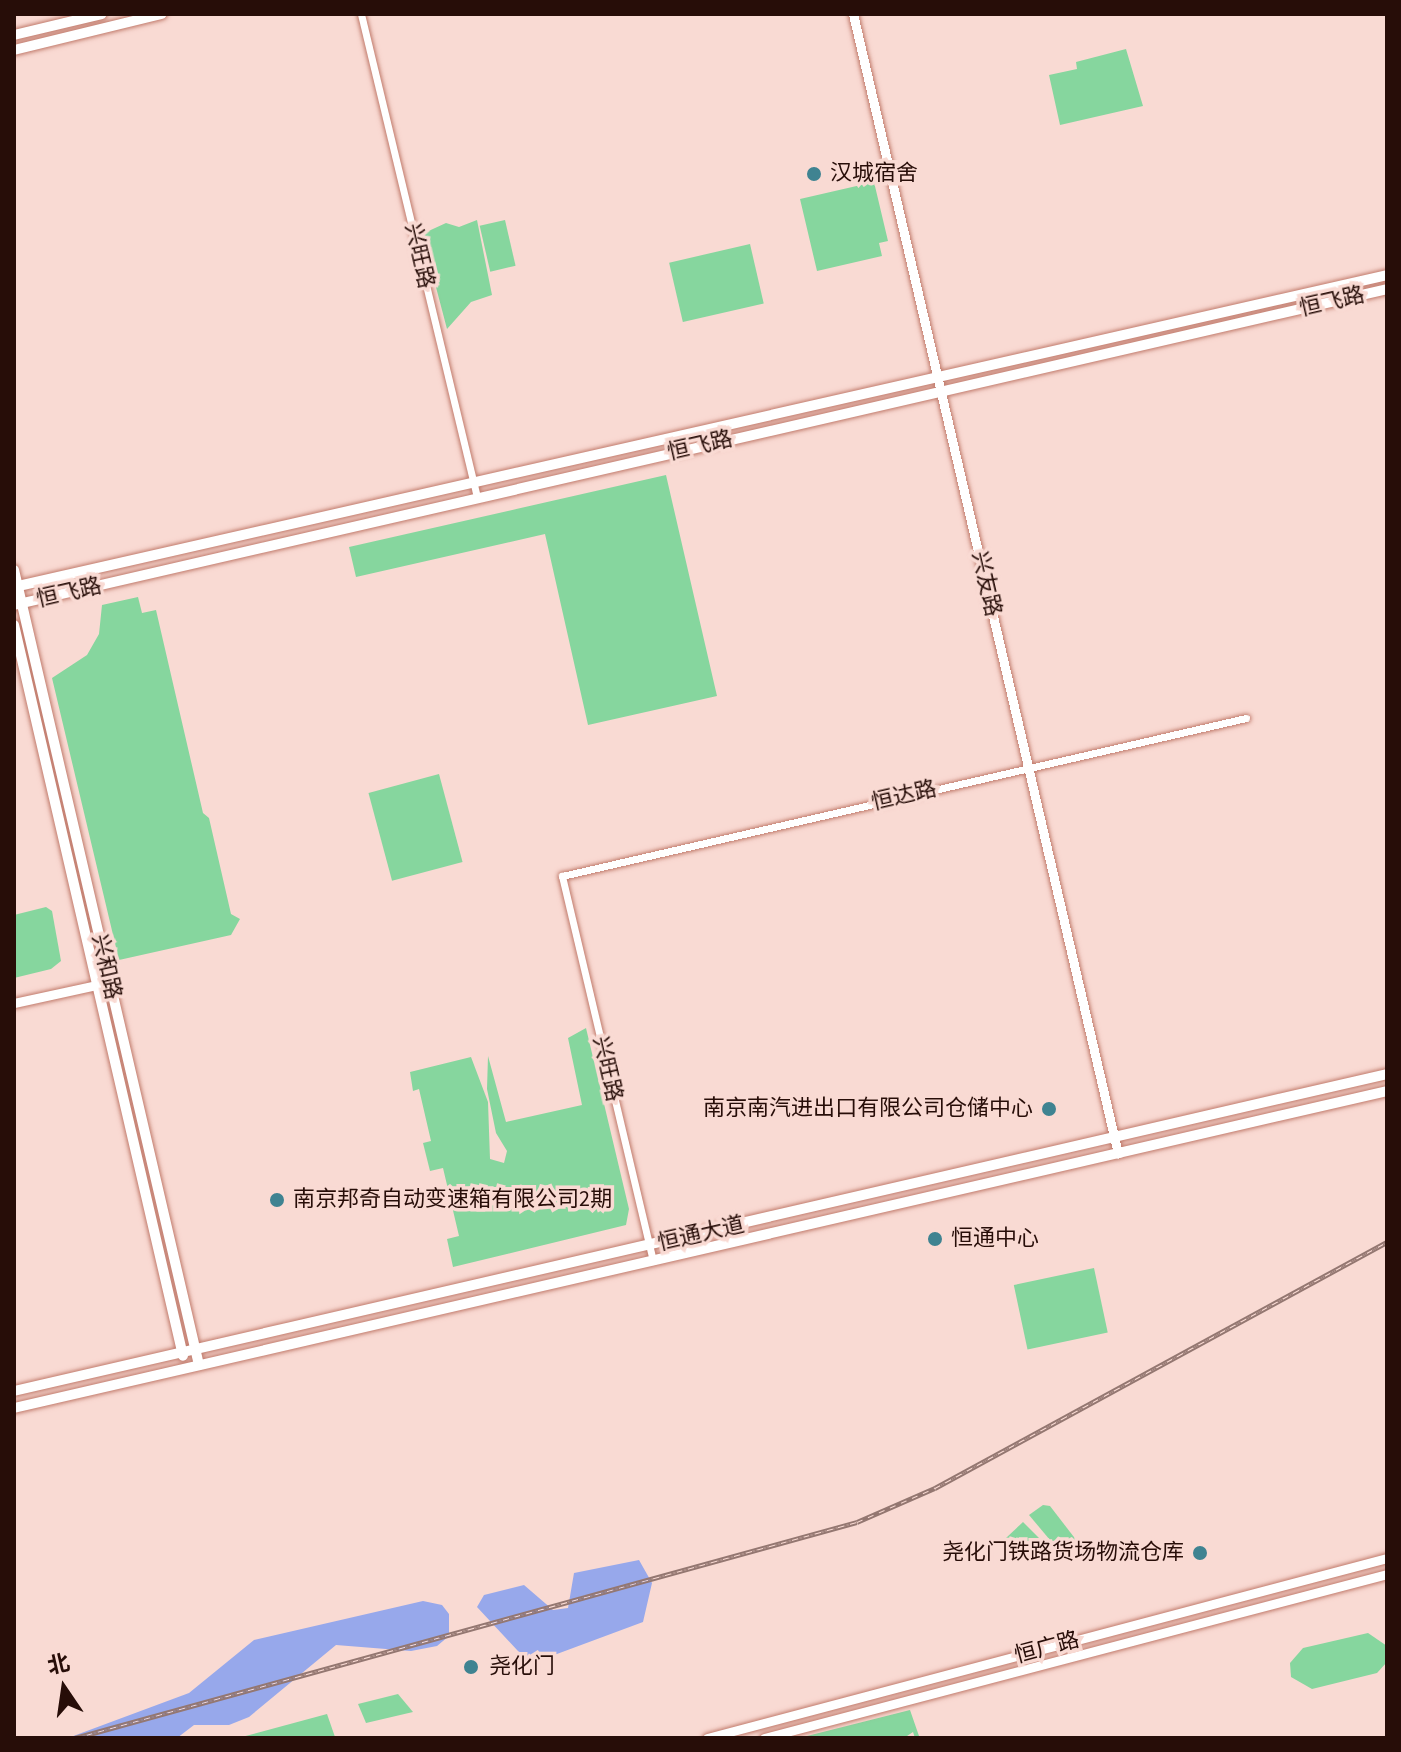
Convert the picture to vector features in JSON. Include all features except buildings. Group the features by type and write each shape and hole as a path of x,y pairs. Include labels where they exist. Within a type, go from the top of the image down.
{"main road":[{"path":"14,35 102,14"},
{"path":"14,50 162,14"},
{"name":"恒飞路","path":"16,586 1387,275"},
{"name":"恒飞路","path":"18,604 1387,289"},
{"name":"兴和路","path":"14,570 18,604 199,1365"},
{"name":"兴和路","path":"14,625 185,1368"},
{"name":"恒通大道","path":"14,1391 1115,1141 1387,1074"},
{"name":"恒通大道","path":"14,1408 1387,1091"}],"street":[{"name":"兴旺路","path":"361,14 477,498"},
{"name":"兴友路","path":"853,14 1118,1154"},
{"name":"恒达路","path":"562,876 1246,718"},
{"name":"兴旺路","path":"562,876 653,1261"},
{"path":"14,1003 110,982"},
{"name":"恒广路","path":"707,1738 1387,1558"},
{"name":"恒广路","path":"764,1738 1387,1574"}],"green space":[{"path":"1126,49 1143,106 1060,125 1049,75 1077,69 1076,62"},
{"path":"874,182 888,241 879,243 882,256 817,271 800,199"},
{"path":"477,220 492,295 471,302 447,329 422,234 446,223 459,227"},
{"path":"505,220 516,266 490,272 480,226"},
{"path":"750,244 764,303 683,322 669,263"},
{"path":"666,475 717,696 588,725 545,534 356,577 349,547"},
{"path":"138,597 142,613 156,610 203,813 209,818 231,914 240,919 231,935 119,960 52,678 87,655 99,634 102,605"},
{"path":"439,774 463,862 392,881 368,793"},
{"path":"46,907 52,911 61,961 51,969 14,978 14,915"},
{"path":"586,1028 629,1209 626,1225 453,1267 447,1239 459,1236 443,1168 430,1171 423,1143 431,1141 419,1089 413,1091 410,1072 471,1057 488,1102 490,1159 504,1163 507,1151 496,1133 487,1089 488,1056 506,1122 582,1105 568,1038"},
{"path":"1094,1268 1108,1333 1028,1350 1014,1285"},
{"path":"1043,1505 1050,1506 1077,1541 1055,1546 1029,1515"},
{"path":"1023,1522 1050,1549 1014,1558 1005,1550 1006,1538"},
{"path":"1368,1633 1387,1646 1387,1662 1377,1673 1312,1689 1291,1677 1290,1663 1303,1648"},
{"path":"398,1694 413,1712 366,1723 358,1704"},
{"path":"910,1710 919,1736 915,1738 913,1732 904,1738 799,1738"},
{"path":"327,1714 335,1737 238,1738"}],"water":[{"path":"639,1560 652,1583 643,1622 530,1664 477,1607 484,1595 524,1585 553,1610 568,1608 574,1573"},
{"path":"423,1601 442,1605 449,1614 449,1636 437,1646 411,1651 336,1645 249,1717 229,1725 194,1725 177,1738 68,1738 189,1693 254,1640"}],"railway":[{"path":"75,1738 857,1522 935,1488 1387,1242"}],"place":[{"name":"汉城宿舍","path":"814,174"},
{"name":"南京南汽进出口有限公司仓储中心","path":"1049,1109"},
{"name":"南京邦奇自动变速箱有限公司2期","path":"277,1200"},
{"name":"恒通中心","path":"935,1239"},
{"name":"尧化门铁路货场物流仓库","path":"1200,1553"},
{"name":"尧化门","path":"471,1667"}]}
